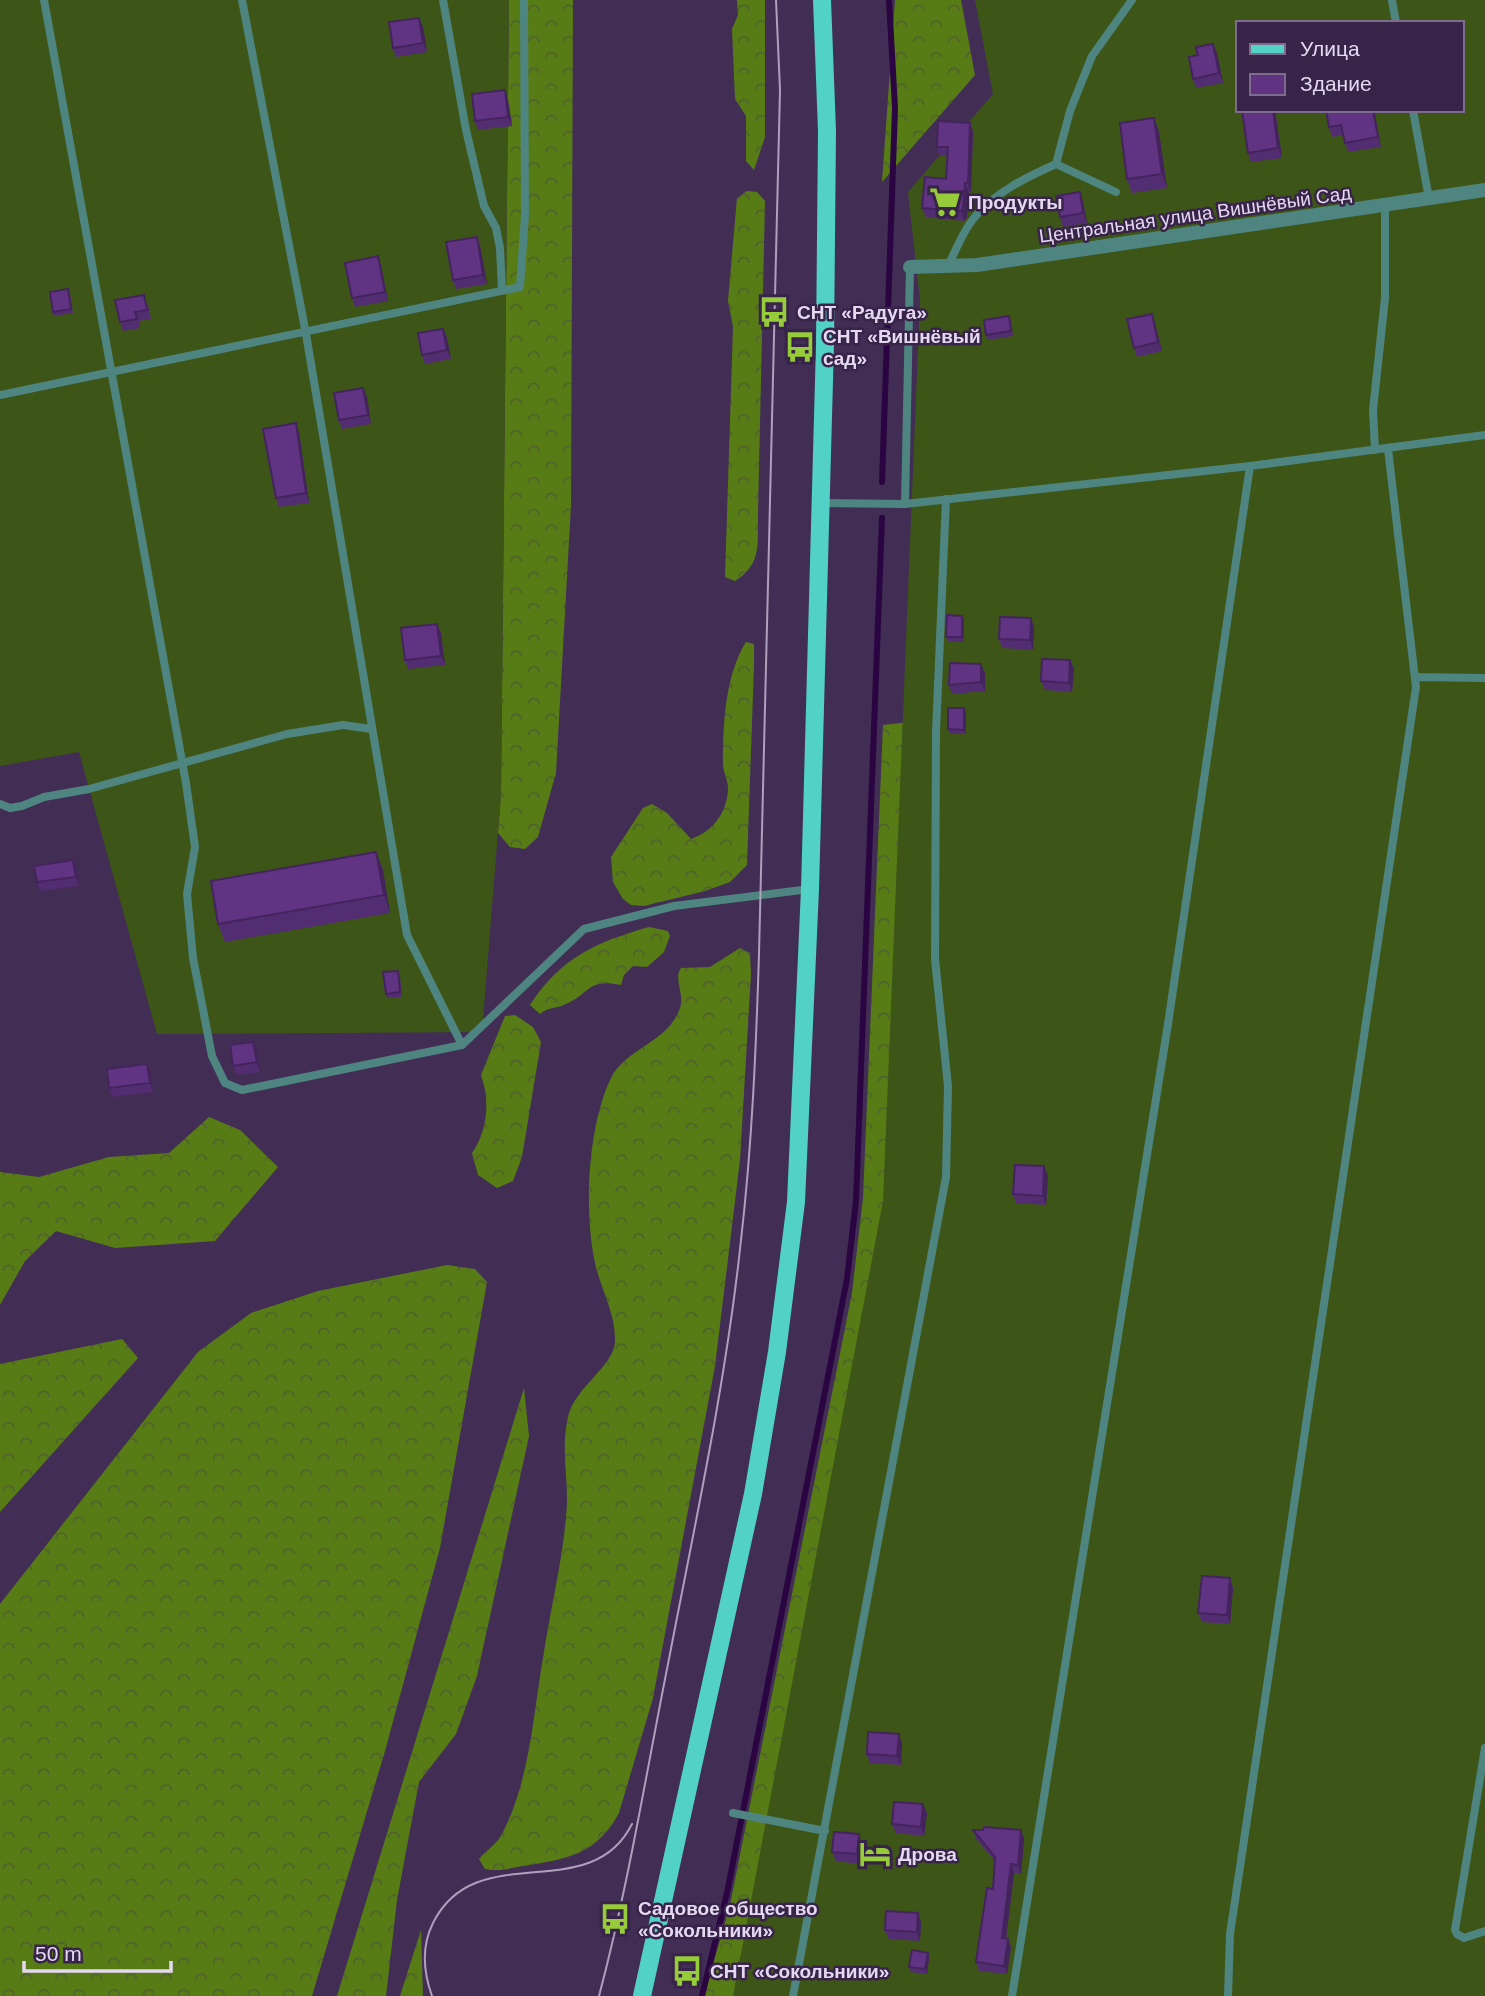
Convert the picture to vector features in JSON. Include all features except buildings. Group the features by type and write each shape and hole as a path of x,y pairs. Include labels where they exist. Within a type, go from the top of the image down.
{"main road":[{"path":"642,1996 754,1493 778,1352 796,1202 810,889 820,503 827,131 822,0"}],"street":[{"name":"Центральная улица Вишнёвый Сад","path":"910,267 977,265 1485,190"}],"lane":[{"path":"44,0 114,374 195,847 187,894 193,958 212,1056 225,1083 242,1090 462,1045 584,929 674,906 810,889"},
{"path":"242,0 306,334 407,935 462,1045"},
{"path":"443,0 466,130 484,206 496,228 502,290"},
{"path":"0,396 520,287 525,215 523,0"},
{"path":"1056,164 1070,111 1092,56 1132,0"},
{"path":"1392,0 1396,21"},
{"path":"1413,112 1429,199"},
{"path":"948,266 973,219 988,203 1023,179 1056,164 1116,192"},
{"path":"1375,450 1373,410 1385,298 1385,205"},
{"path":"905,504 910,267"},
{"path":"820,503 905,504 1250,467 1485,435"},
{"path":"1228,1996 1230,1934 1416,687 1388,449"},
{"path":"1012,1996 1166,1038 1250,467"},
{"path":"793,1996 946,1177 948,1086 935,945 936,732 946,499"},
{"path":"1415,677 1485,678"},
{"path":"0,804 10,808 22,806 44,797 89,789 181,762 323,728 343,725 371,729"},
{"path":"1485,1748 1455,1930 1464,1938 1485,1931"},
{"path":"733,1814 825,1831"}],"green space":[{"path":"0,0 509,0 501,794 482,1032 157,1034 79,752 0,766"},
{"path":"509,0 573,0 571,505 556,773 538,837 525,849 510,847 498,833 501,794"},
{"path":"737,0 765,0 765,137 754,170 746,161 746,116 735,99 732,29 738,15"},
{"path":"895,0 961,0 975,75 882,182"},
{"path":"975,0 1485,0 1485,1996 733,1996 883,1201 920,300 908,192 993,94"},
{"path":"747,191 757,192 765,201 758,542 750,567 735,581 725,577 733,327 728,301 737,198"},
{"path":"746,642 754,644 747,865 730,882 705,891 644,906 631,905 623,899 613,882 611,857 643,808 652,804 667,813 691,839 711,827 721,814 728,791 723,764 729,685"},
{"path":"919,721 929,941 785,1996 704,1996 730,1905 852,1293 863,1198 883,725"},
{"path":"649,927 668,931 670,936 664,952 647,967 633,966 624,975 621,985 595,985 563,1006 540,1014 530,1005 542,988 568,963 597,946"},
{"path":"740,948 750,953 751,974 740,1160 715,1366 653,1698 619,1813 600,1838 579,1853 553,1861 504,1869 485,1869 479,1859 503,1832 525,1769 564,1535 567,1504 565,1442 568,1417 578,1396 608,1360 615,1342 612,1315 597,1271 590,1226 592,1147 603,1098 618,1068 667,1029 674,1020 681,1003 678,977 681,968 710,967"},
{"path":"515,1015 533,1027 541,1042 522,1157 513,1181 497,1188 478,1175 472,1153 481,1135 486,1115 486,1094 481,1075 505,1016"},
{"path":"209,1117 240,1130 278,1167 215,1241 115,1248 56,1231 25,1261 0,1305 0,1172 39,1177 109,1157 169,1153"},
{"path":"447,1265 475,1269 487,1282 440,1548 385,1751 312,1996 0,1996 0,1604 198,1352 251,1313 318,1291"},
{"path":"122,1339 138,1358 0,1512 0,1364"},
{"path":"524,1388 529,1436 477,1676 456,1734 419,1782 397,1900 386,1996 337,1996"},
{"path":"421,1930 423,1996 400,1996"}],"waterway":[{"path":"882,482 895,108 889,0"},
{"path":"702,1996 727,1893 847,1279 856,1201 882,518"}],"tram line":[{"path":"599,1996 628,1872 709,1453 735,1293 748,1169 759,954 780,90 776,0"},
{"path":"432,1996 425,1968 425,1950 433,1923 452,1897 476,1883 504,1876 589,1863 613,1849 632,1824"}],"place":[{"name":"Продукты","path":"945,202"},
{"name":"СНТ «Радуга»","path":"774,312"},
{"name":"СНТ «Вишнёвый сад»","path":"800,347"},
{"name":"Дрова","path":"875,1854"},
{"name":"Садовое общество «Сокольники»","path":"615,1919"},
{"name":"СНТ «Сокольники»","path":"687,1971"}]}
